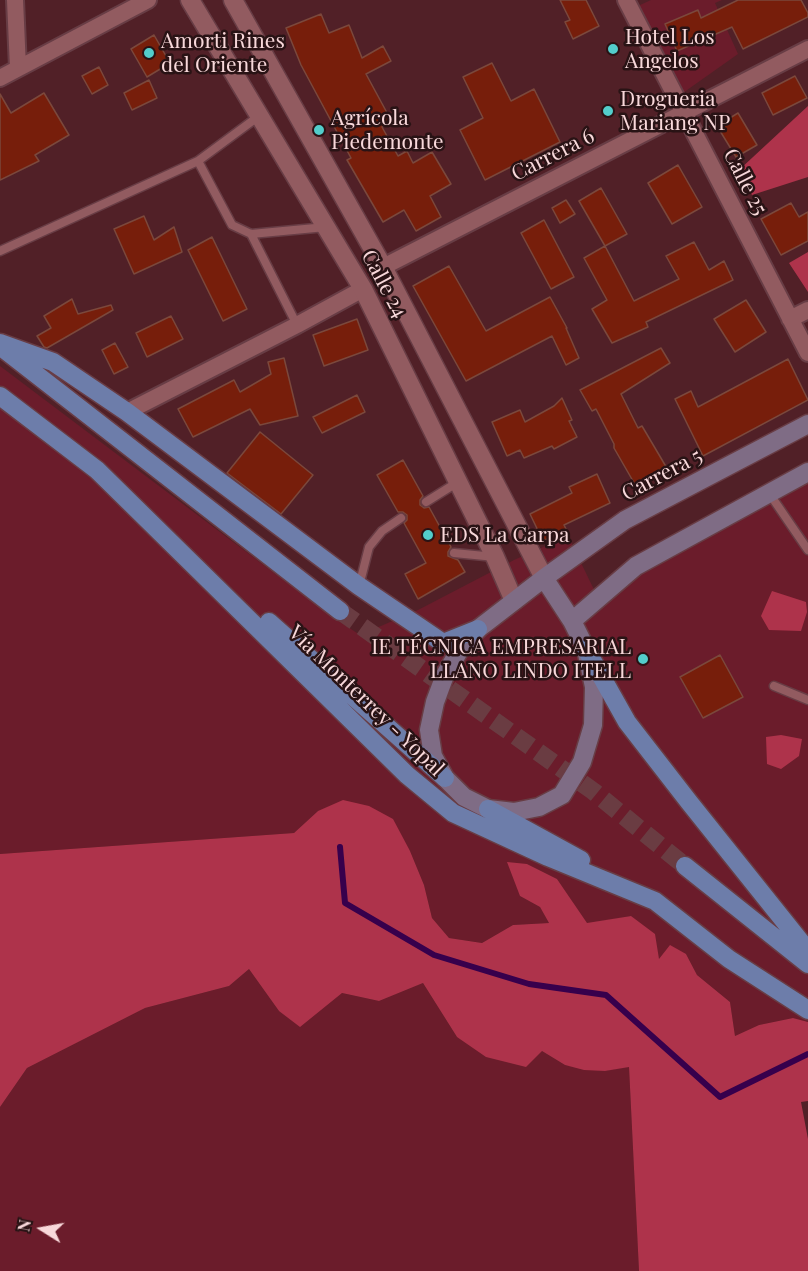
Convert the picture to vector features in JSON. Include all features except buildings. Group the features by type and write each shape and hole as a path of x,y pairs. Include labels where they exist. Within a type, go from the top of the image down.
{"main road":[{"path":"0,345 53,362 126,412 359,586 443,643 478,629"},
{"path":"0,345 340,610"},
{"name":"Vía Monterrey - Yopal","path":"0,396 97,470 407,775 453,813 548,857 655,900 729,959 808,1010"},
{"name":"Carrera 5","path":"544,578 625,520 808,424"},
{"path":"97,470 464,797 655,900"},
{"path":"572,621 636,566 808,472"},
{"path":"445,778 433,756 429,730 435,702 445,675 454,659 478,629 544,578 572,621 627,722 808,951"},
{"path":"488,809 514,812 539,807 562,795 582,762 593,725 594,687 586,650"},
{"path":"684,866 808,964"}],"street":[{"path":"15,0 18,68"},
{"path":"0,78 148,0"},
{"name":"Calle 24","path":"190,0 363,289 495,557 514,601"},
{"name":"Calle 24","path":"233,0 382,267 544,578"},
{"name":"Calle 25","path":"626,0 808,353"},
{"name":"Carrera 6","path":"382,267 808,49"},
{"path":"126,412 363,289"},
{"path":"790,319 808,310"}],"lane":[{"path":"0,251 198,161 260,116"},
{"path":"198,161 232,225 251,234 326,227"},
{"path":"251,234 297,325"},
{"path":"426,502 458,482"},
{"path":"769,492 808,550"},
{"path":"359,586 369,547 382,531 401,518"},
{"path":"454,553 495,557"},
{"path":"774,686 808,700"}],"shaded area":[{"path":"651,0 722,0 715,3 738,54 680,95 638,6"},
{"path":"808,106 808,177 752,195 739,170"},
{"path":"808,252 808,292 789,263"},
{"path":"0,366 330,615 360,635 418,610 514,560 568,536 601,604 641,571 808,480 808,1022 793,1018 759,1025 735,1036 730,1002 697,975 686,954 659,960 631,916 587,924 557,879 527,864 520,896 540,907 549,923 513,925 482,943 449,938 432,918 424,885 410,851 318,811 294,833 0,854"},
{"path":"772,591 806,602 807,612 801,631 769,630 761,616"},
{"path":"781,735 802,739 799,756 781,769 767,764 766,737"},
{"path":"343,800 369,806 393,819 424,885 432,918 449,938 482,943 513,925 549,923 540,907 520,896 507,862 527,864 557,879 587,923 631,916 655,934 659,959 670,945 686,954 697,975 730,1002 735,1036 759,1025 793,1018 808,1022 808,1101 801,1102 808,1139 808,1271 639,1271 629,1067 605,1071 584,1070 565,1065 542,1051 526,1067 486,1057 457,1037 423,983 379,1001 342,993 300,1027 279,1011 249,969 229,986 145,1008 27,1068 0,1107 0,854 294,833 318,811"},
{"path":"249,969 279,1011 342,993 379,1001 423,983 457,1037 542,1051 565,1065 605,1071 629,1066 639,1271 0,1271 0,1107 27,1068 145,1008 229,986"}],"waterway":[{"path":"340,847 345,903 434,955 529,984 606,995 720,1097 808,1054"}],"tunnel":[{"path":"340,611 593,791 685,866"}],"place":[{"name":"Hotel Los Angelos","path":"613,49"},
{"name":"Amorti Rines del Oriente","path":"149,53"},
{"name":"Drogueria Mariang NP","path":"608,111"},
{"name":"Agrícola Piedemonte","path":"319,130"},
{"name":"EDS La Carpa","path":"428,535"},
{"name":"IE TÉCNICA EMPRESARIAL LLANO LINDO ITELL","path":"643,659"}]}
